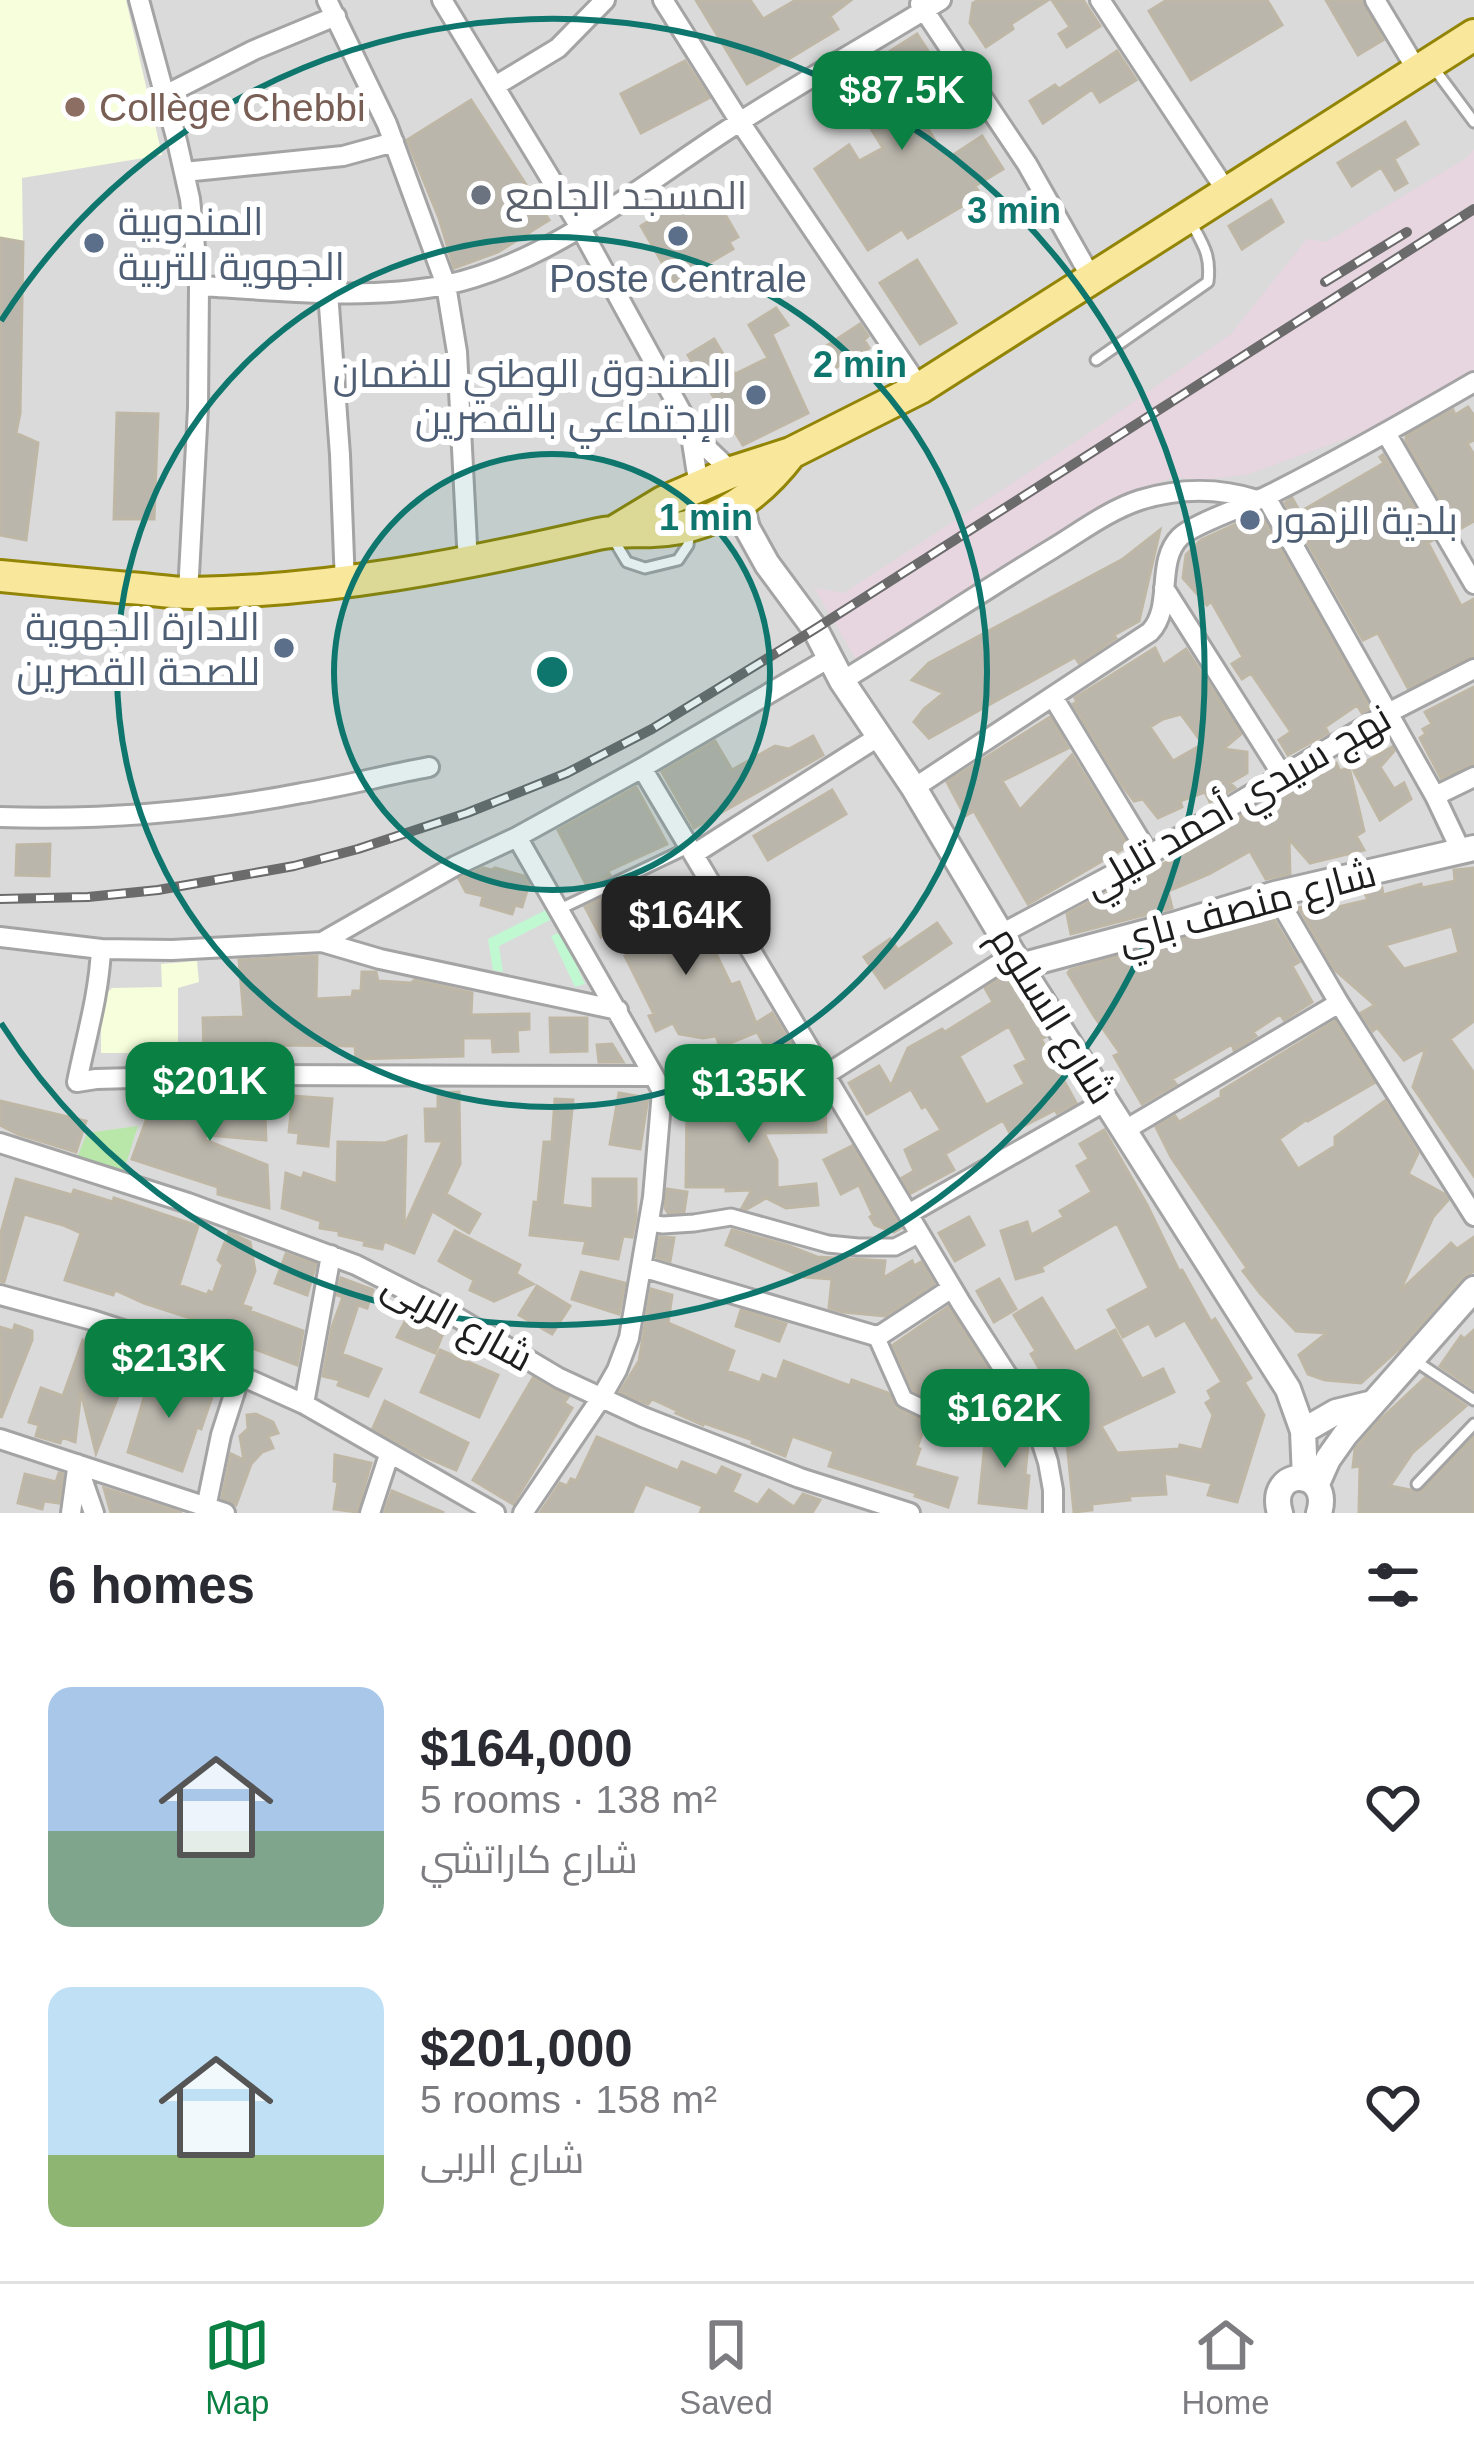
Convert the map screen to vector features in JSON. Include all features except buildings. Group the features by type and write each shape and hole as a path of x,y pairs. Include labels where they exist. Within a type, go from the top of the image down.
{"main road":[{"path":"612,531 646,510 732,472 791,453 920,388 1474,35"},
{"path":"0,576 188,593 345,584 468,564 612,531 652,531 701,522 741,504 791,453"},
{"path":"732,472 741,504"},
{"path":"699,487 701,522"}],"street":[{"path":"139,0 190,199 199,286 188,593"},
{"path":"442,0 580,227 688,424 732,472"},
{"path":"495,86 558,48 605,0"},
{"path":"663,0 920,388"},
{"path":"1100,0 1227,192"},
{"path":"1375,0 1423,66"},
{"path":"199,286 411,290 484,274 580,227 928,4 1092,279"},
{"path":"164,95 332,8 394,142 446,285 457,352 468,564"},
{"path":"184,172 325,159 394,142"},
{"path":"328,292 345,584"},
{"path":"914,788 1156,626 1170,553 1184,533 1262,499 1474,382"},
{"path":"688,424 699,487"},
{"path":"1386,434 1474,584"},
{"path":"842,681 1134,502 1209,490 1262,499 1467,849"},
{"name":"شارع السلوم","path":"741,504 747,528 767,564 815,629 842,681 914,788 1288,1389 1303,1431 1311,1482 1322,1498 1319,1513"},
{"name":"شارع السلوم","path":"701,522 767,564"},
{"path":"1164,588 1283,776"},
{"path":"322,942 642,768 831,657"},
{"name":"نهج سيدي أحمد تليلي","path":"827,1074 1149,855 1388,713 1474,669"},
{"path":"1053,697 1149,855"},
{"path":"692,851 878,736"},
{"path":"0,817 105,816 208,807 302,794 429,767"},
{"path":"642,768 952,1288 1033,1415 1053,1490 1053,1513"},
{"path":"1435,796 1474,778"},
{"path":"517,837 658,1083 649,1223 629,1338 601,1398 523,1513"},
{"name":"شارع منصف باي","path":"1012,951 1177,924 1275,894 1467,849"},
{"path":"1275,894 1474,1216"},
{"path":"0,937 101,949 322,942 618,1010"},
{"path":"101,949 77,1082 248,1075 658,1083 827,1074"},
{"path":"1125,1130 1339,1003"},
{"path":"908,1214 1106,1101"},
{"name":"شارع الربى","path":"0,1143 331,1255 422,1298 601,1398 800,1478 910,1513"},
{"path":"649,1223 730,1217 828,1244 858,1247 895,1247 920,1234"},
{"path":"304,1404 331,1255"},
{"path":"642,1267 876,1336 952,1288"},
{"path":"1280,1513 1277,1498 1283,1485 1297,1478 1311,1482 1373,1402 1474,1289"},
{"path":"0,1295 181,1349 304,1404 495,1513"},
{"path":"876,1336 904,1399 928,1410 952,1397 956,1404 1006,1372"},
{"path":"205,1509 240,1376"},
{"path":"1303,1431 1336,1412 1373,1402"},
{"path":"0,1439 224,1513"},
{"path":"370,1513 389,1455"},
{"path":"71,1513 77,1464"},
{"path":"77,1464 94,1513"}],"lane":[{"path":"1423,66 1474,122"},
{"path":"1096,360 1208,282 1205,247 1188,218"},
{"path":"560,909 692,851"},
{"path":"1414,1360 1474,1400"},
{"path":"1418,1484 1474,1424"}],"shaded area":[{"path":"0,0 1474,0 1474,1513 0,1513"},
{"name":"Collège Chebbi","path":"0,0 126,0 162,155 22,178 23,242 0,238"},
{"path":"1474,150 1474,370 1367,431 1249,474 1205,480 1172,477 1125,497 870,659 856,659 814,588 844,593 1086,435 1231,334 1307,239 1326,242"},
{"path":"550,908 554,918 499,946 503,972 493,970 488,939"},
{"path":"561,932 585,984 575,987 551,936"},
{"path":"197,961 199,982 178,988 178,1053 101,1053 101,998 112,988 162,987 161,964"}],"green space":[{"path":"138,1126 124,1170 77,1158 87,1133"}],"railway":[{"path":"0,899 158,890 294,866 467,813 567,773 652,729 815,629 1474,209"},
{"path":"1325,282 1407,232"}],"place":[{"name":"Collège Chebbi","path":"75,107"},
{"name":"المسجد الجامع","path":"481,195"},
{"name":"Poste Centrale","path":"678,236"},
{"name":"المندوبية الجهوية للتربية","path":"94,243"},
{"name":"الصندوق الوطني للضمان الإجتماعي بالقصرين","path":"756,395"},
{"name":"بلدية الزهور","path":"1250,520"},
{"name":"الادارة الجهوية للصحة القصرين","path":"284,648"}]}
